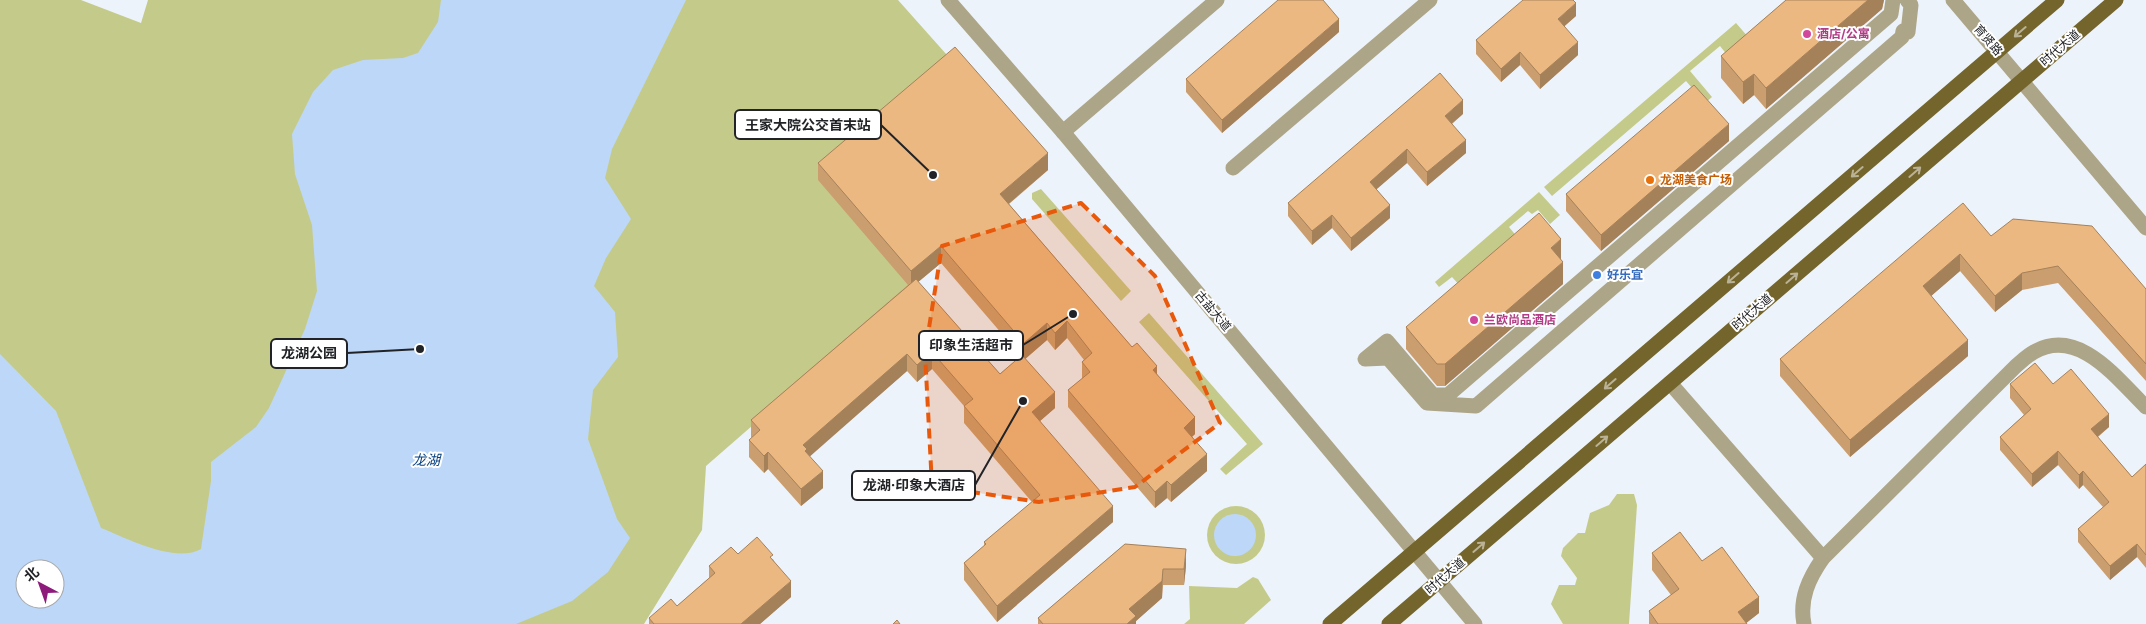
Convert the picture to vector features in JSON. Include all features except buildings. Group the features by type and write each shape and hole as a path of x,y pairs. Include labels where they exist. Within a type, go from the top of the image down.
{"main road":[{"path":"1330,624 2057,0"},
{"name":"时代大道","path":"1389,624 2116,0"}],"street":[{"name":"古盐大道","path":"948,0 1063,132 1475,624"},
{"path":"1063,132 1217,0"},
{"path":"1233,168 1430,0"},
{"path":"1893,0 1891,14 1448,395 1433,395 1387,341 1365,359 1388,358 1427,403 1476,406 1902,38 1902,31 1908,32 1911,5 1907,0"},
{"name":"育贤路","path":"1954,0 2146,228"},
{"path":"1804,624 1805,590 1811,574 1823,558 2009,373 2035,351 2054,345 2075,347 2096,358 2146,407"},
{"path":"1670,383 1823,558"}],"highlighted area":[{"path":"1081,203 1155,276 1220,423 1135,487 1039,502 932,486 925,353 942,246"}],"green space":[{"path":"0,0 81,0 141,23 148,0 898,0 955,64 912,287 706,466 702,530 644,624 0,624"},
{"path":"1736,23 1749,38 1728,56 1720,46 1690,71 1712,97 1705,103 1686,81 1552,196 1544,187"},
{"path":"1041,189 1131,291 1121,301 1032,199 1032,193"},
{"path":"1539,192 1560,215 1550,224 1538,210 1532,214 1528,211 1509,227 1518,238 1461,287 1452,277 1439,287 1435,282"},
{"path":"1149,313 1263,444 1226,475 1220,469 1247,444 1139,322"},
{"path":"1617,494 1634,494 1637,505 1629,624 1563,624 1551,604 1559,585 1575,585 1577,578 1561,556 1563,548 1578,533 1585,533 1590,513 1609,505"},
{"path":"1230,506 1242,506 1257,514 1265,529 1265,541 1257,556 1242,564 1230,564 1215,556 1207,541 1207,529 1215,514"},
{"path":"1253,577 1258,579 1271,600 1244,624 1184,624 1190,619 1189,586 1237,588"}],"water":[{"name":"龙湖","path":"441,0 686,0 612,149 605,178 631,219 606,258 594,286 615,312 618,357 593,390 588,439 617,519 630,538 608,572 572,601 516,624 0,624 0,354 56,411 101,528 165,552 191,553 201,549 211,481 211,462 256,427 269,408 305,329 317,291 312,225 295,174 292,134 313,92 333,70 363,60 403,58 418,53 438,22"},
{"path":"1235,514 1250,520 1256,535 1250,550 1235,556 1220,550 1214,535 1220,520"}],"place":[{"name":"酒店/公寓","path":"1807,34"},
{"name":"王家大院公交首末站","path":"933,175"},
{"name":"龙湖美食广场","path":"1650,180"},
{"name":"好乐宜","path":"1597,275"},
{"name":"印象生活超市","path":"1073,314"},
{"name":"兰欧尚品酒店","path":"1474,320"},
{"name":"龙湖公园","path":"420,349"},
{"name":"龙湖·印象大酒店","path":"1023,401"}]}
